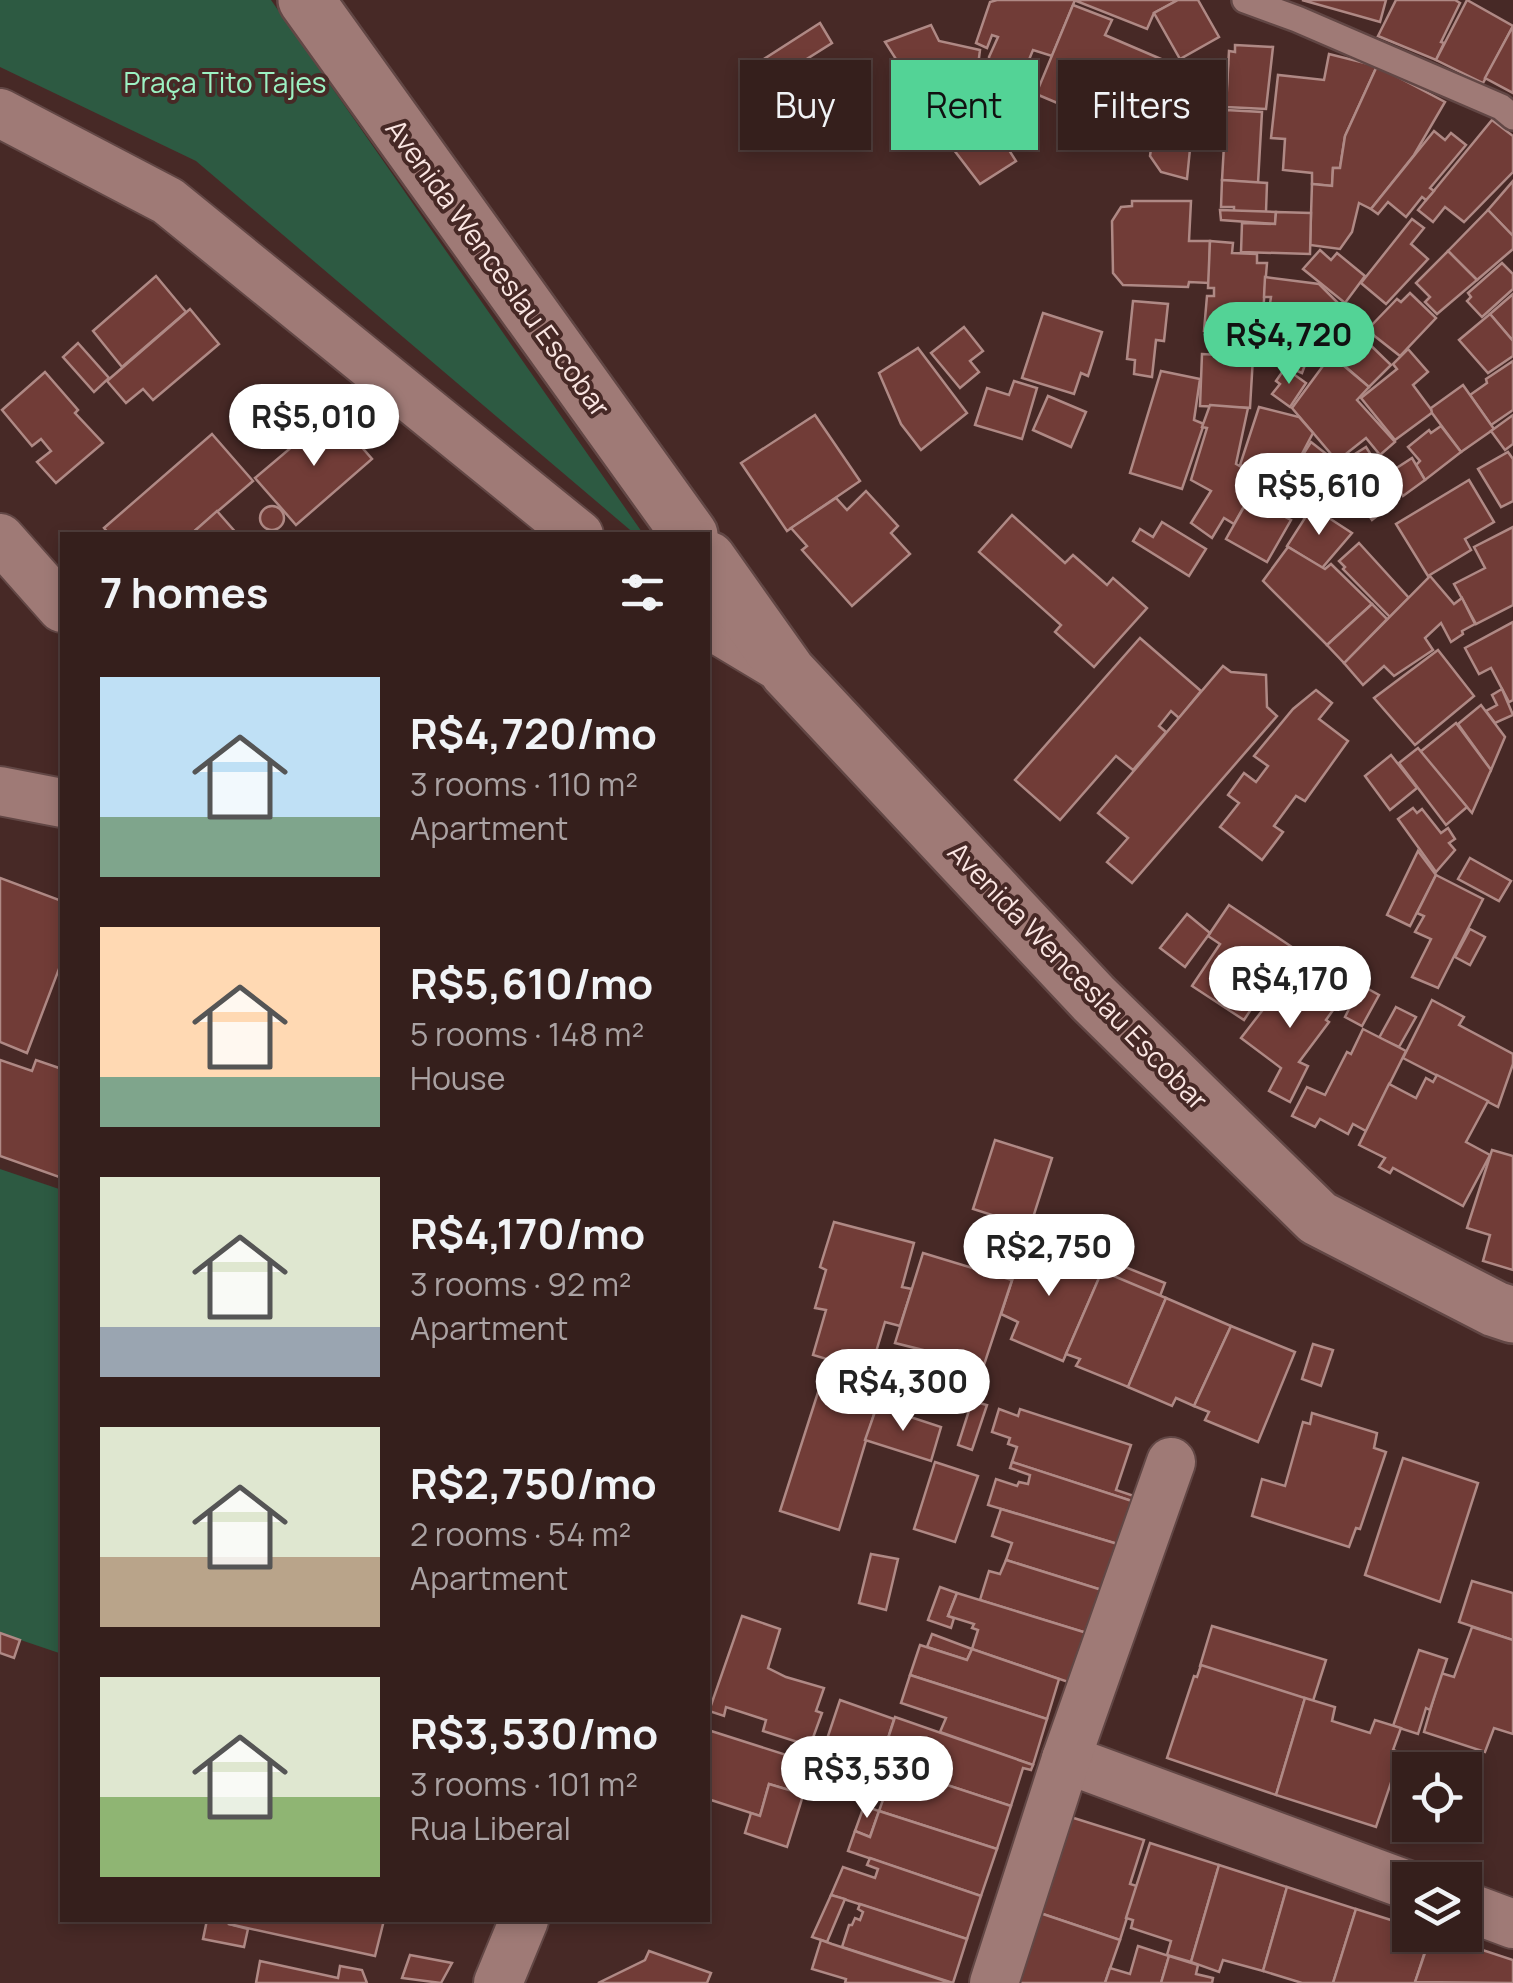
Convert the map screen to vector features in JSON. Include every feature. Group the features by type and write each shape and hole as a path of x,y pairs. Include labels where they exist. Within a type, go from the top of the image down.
{"main road":[{"name":"Avenida Wenceslau Escobar","path":"306,0 688,532"},
{"name":"Avenida Wenceslau Escobar","path":"710,562 788,672 1094,999 1318,1218 1513,1315"}],"street":[{"path":"0,112 168,201 575,532"},
{"path":"0,538 60,606"},
{"path":"710,625 788,672"},
{"path":"0,791 60,803"},
{"path":"994,1983 1066,1760 1170,1462"},
{"path":"1066,1760 1392,1879"},
{"path":"1482,1912 1513,1924"},
{"path":"498,1983 523,1922"}],"lane":[{"path":"1245,0 1297,18 1501,107 1513,117"}],"green space":[{"name":"Praça Tito Tajes","path":"0,0 271,0 642,532 632,532 196,161 0,67"},
{"path":"0,1169 60,1189 60,1653 0,1633"}],"building":[{"path":"1074,0 1178,0 1154,13 1147,29"},
{"path":"1075,0 1052,56 1033,50 1029,60 989,60 998,37 992,35 987,48 976,43 990,2"},
{"path":"1178,0 1198,0 1219,37 1180,59 1154,13"},
{"path":"1302,0 1386,0 1380,22"},
{"path":"1396,0 1460,3 1436,60 1378,36"},
{"path":"1467,0 1513,26 1483,83 1436,60"},
{"path":"1073,5 1112,20 1105,35 1163,60 1058,60 1058,103 1038,95"},
{"path":"820,23 832,43 805,60 764,59"},
{"path":"931,25 939,41 980,50 979,60 896,60 885,42"},
{"path":"1513,26 1513,93 1485,78"},
{"path":"1235,45 1273,47 1266,109 1226,107 1229,51 1235,52"},
{"path":"1329,54 1377,66 1345,136 1340,168 1333,168 1332,186 1312,184 1312,173 1283,170 1285,139 1271,138 1278,75 1324,80"},
{"path":"1377,66 1445,102 1414,155 1371,209 1359,203 1352,232 1340,249 1310,245 1312,184 1332,186 1333,168 1340,168 1345,136"},
{"path":"1226,110 1262,112 1258,183 1222,180"},
{"path":"1492,120 1513,136 1513,172 1464,222 1445,207 1433,222 1418,210"},
{"path":"1434,131 1445,140 1451,133 1466,145 1430,188 1434,191 1426,200 1422,197 1406,217 1388,202 1378,214 1371,209"},
{"path":"954,150 1009,150 1016,161 980,184"},
{"path":"1151,150 1190,150 1187,179 1161,172 1150,156"},
{"path":"1222,180 1267,183 1266,212 1221,207"},
{"path":"1513,181 1513,236 1488,210"},
{"path":"1132,201 1191,201 1189,241 1210,241 1209,283 1189,282 1188,287 1123,285 1113,273 1112,221 1121,207 1132,206"},
{"path":"1220,210 1276,212 1275,224 1221,220"},
{"path":"1488,210 1513,236 1513,249 1477,280 1448,251"},
{"path":"1276,212 1311,213 1310,254 1241,252 1242,223 1275,224"},
{"path":"1412,219 1424,228 1411,244 1428,259 1386,304 1361,283"},
{"path":"1210,241 1233,243 1232,253 1257,254 1257,263 1267,263 1260,349 1210,345 1212,332 1204,331 1207,296 1214,296 1214,288 1208,288"},
{"path":"1320,250 1331,260 1337,253 1365,276 1345,303 1303,269"},
{"path":"1448,251 1477,280 1437,314 1425,302 1430,297 1416,283"},
{"path":"1502,263 1513,274 1513,289 1482,317 1467,301 1471,297 1468,293"},
{"path":"156,276 186,312 122,367 93,331"},
{"path":"1265,277 1319,284 1362,327 1339,351 1322,337 1315,338 1302,373 1262,356 1271,297 1264,297"},
{"path":"1410,293 1436,318 1400,356 1367,330 1397,299 1401,302"},
{"path":"1513,294 1513,341 1490,314"},
{"path":"1133,301 1168,304 1164,341 1156,340 1152,377 1134,374 1135,360 1127,359"},
{"path":"190,309 219,344 153,400 143,389 126,403 107,381"},
{"path":"1043,313 1102,332 1088,376 1081,373 1074,394 1022,378"},
{"path":"1490,314 1513,341 1513,356 1488,373 1459,340"},
{"path":"964,327 983,351 970,361 979,372 960,388 931,353"},
{"path":"1357,332 1391,365 1369,387 1333,356"},
{"path":"78,343 109,378 94,392 63,357"},
{"path":"918,348 967,413 921,450 901,424 879,373"},
{"path":"1408,349 1428,372 1413,385 1433,412 1395,440 1361,398 1397,369 1393,364"},
{"path":"1202,354 1253,357 1250,408 1200,406"},
{"path":"1331,355 1369,387 1357,400 1395,442 1380,455 1366,438 1337,461 1292,408"},
{"path":"1513,361 1513,410 1491,425 1470,395"},
{"path":"1285,368 1306,383 1290,407 1272,394"},
{"path":"1161,371 1200,379 1194,420 1204,424 1182,489 1130,473"},
{"path":"45,372 103,443 56,483 37,462 51,451 41,439 32,446 2,410"},
{"path":"1014,381 1037,388 1022,439 975,425 987,388 1009,395"},
{"path":"1463,385 1494,429 1461,452 1431,408"},
{"path":"1048,396 1086,412 1071,447 1033,430"},
{"path":"1210,405 1248,408 1236,464 1248,471 1244,479 1256,485 1234,524 1224,518 1212,538 1191,523 1211,491 1191,480"},
{"path":"1259,407 1299,417 1313,433 1294,469 1295,475 1275,468 1271,478 1240,465"},
{"path":"332,413 372,459 296,525 255,478"},
{"path":"815,415 860,481 787,531 741,463"},
{"path":"1513,415 1513,444 1505,450 1491,431"},
{"path":"1441,426 1461,452 1425,480 1416,465 1420,461 1408,447 1429,430 1431,433"},
{"path":"212,434 253,481 194,532 107,532 104,528"},
{"path":"1311,442 1339,464 1366,447 1399,499 1372,520 1351,489 1339,498 1323,477 1316,486 1294,469"},
{"path":"1508,452 1513,459 1513,501 1501,507 1478,469"},
{"path":"1412,458 1425,480 1403,496 1389,473"},
{"path":"1276,476 1316,496 1305,518 1265,498"},
{"path":"1469,480 1494,522 1465,539 1471,550 1428,576 1396,524"},
{"path":"866,491 898,526 891,533 910,554 852,606 802,550 807,546 791,528 836,498 847,510"},
{"path":"1249,498 1291,520 1267,562 1226,539"},
{"path":"272,506 284,518 272,530 260,518"},
{"path":"1312,507 1352,533 1322,568 1287,546"},
{"path":"217,511 235,532 193,532"},
{"path":"1012,515 1065,563 1073,555 1107,585 1113,578 1147,608 1094,667 1055,632 1061,625 979,552"},
{"path":"1162,522 1206,549 1189,576 1133,541 1140,529 1153,537"},
{"path":"1513,527 1513,605 1476,624 1454,584 1485,568 1474,547"},
{"path":"1359,543 1409,598 1390,617 1339,561"},
{"path":"1288,547 1325,569 1331,564 1372,604 1327,645 1263,581"},
{"path":"1430,576 1454,604 1462,598 1475,624 1451,642 1441,623 1425,638 1433,650 1394,676 1384,666 1363,685 1344,663"},
{"path":"1372,604 1387,619 1344,663 1327,645"},
{"path":"1513,622 1513,700 1509,702 1491,668 1479,674 1465,648"},
{"path":"1140,638 1201,691 1179,718 1171,711 1159,726 1166,732 1133,770 1116,756 1060,820 1015,780"},
{"path":"1438,650 1474,696 1415,745 1374,698"},
{"path":"1223,666 1231,672 1266,675 1267,707 1277,716 1132,883 1107,862 1128,838 1098,813"},
{"path":"1502,689 1513,715 1495,723 1486,711 1497,705 1492,695"},
{"path":"1316,690 1332,703 1319,719 1348,741 1305,801 1296,796 1274,826 1283,832 1262,860 1220,827 1239,803 1228,795 1244,773 1256,782 1268,766 1254,756 1293,709"},
{"path":"1481,705 1505,737 1491,770 1458,724"},
{"path":"1456,723 1491,770 1472,813 1420,752"},
{"path":"1418,748 1467,807 1446,825 1399,763"},
{"path":"1391,755 1417,788 1390,810 1365,776"},
{"path":"1413,808 1417,813 1422,809 1441,833 1448,828 1455,839 1449,843 1455,850 1436,872 1398,819"},
{"path":"1418,851 1436,875 1410,926 1387,915"},
{"path":"1470,858 1511,881 1499,901 1458,879"},
{"path":"1436,875 1483,899 1438,988 1412,977 1431,939 1415,932 1424,916 1417,913"},
{"path":"0,878 60,900 60,966 27,1053 0,1042"},
{"path":"1229,905 1292,947 1244,1020 1192,986 1220,944 1208,936"},
{"path":"1187,914 1210,933 1185,967 1160,948"},
{"path":"1470,929 1485,937 1470,965 1455,957"},
{"path":"1298,973 1338,1003 1299,1062 1308,1066 1290,1102 1269,1091 1281,1068 1241,1038 1282,985 1286,987"},
{"path":"1361,985 1379,995 1362,1026 1345,1017"},
{"path":"1432,1000 1464,1017 1459,1025 1513,1054 1498,1107 1403,1058"},
{"path":"1396,1007 1416,1017 1399,1047 1379,1038"},
{"path":"1363,1029 1406,1051 1366,1131 1353,1124 1348,1134 1320,1119 1315,1127 1292,1116 1307,1087 1325,1095"},
{"path":"0,1060 32,1071 36,1060 60,1068 60,1177 0,1156"},
{"path":"1437,1075 1488,1101 1466,1142 1490,1155 1463,1206 1393,1168 1390,1173 1379,1167 1385,1158 1359,1145 1389,1084 1416,1098 1426,1078 1433,1082"},
{"path":"995,1140 1052,1158 1030,1227 973,1209"},
{"path":"1492,1150 1513,1156 1513,1270 1483,1261 1490,1235 1467,1228"},
{"path":"834,1222 914,1243 902,1287 912,1289 900,1326 885,1322 870,1372 813,1355 826,1310 815,1308 826,1270 820,1267"},
{"path":"1025,1241 1102,1271 1063,1361 1011,1339 1018,1322 1001,1314"},
{"path":"923,1253 1012,1280 981,1374 933,1360 935,1353 895,1343"},
{"path":"1100,1257 1165,1283 1160,1296 1095,1269"},
{"path":"1102,1271 1166,1298 1128,1387 1076,1366 1080,1359 1066,1354"},
{"path":"1166,1298 1231,1326 1194,1406 1176,1398 1172,1406 1128,1387"},
{"path":"1231,1326 1295,1352 1258,1442 1205,1420 1209,1412 1194,1406"},
{"path":"1313,1344 1333,1350 1321,1386 1302,1379"},
{"path":"821,1383 877,1404 839,1530 780,1511"},
{"path":"972,1401 987,1405 972,1450 958,1445"},
{"path":"877,1406 941,1427 931,1461 865,1440"},
{"path":"999,1409 1018,1416 1020,1409 1131,1445 1116,1490 1137,1497 1135,1502 1012,1462 1017,1447 1008,1444 1010,1438 992,1432"},
{"path":"1312,1413 1377,1433 1374,1448 1386,1452 1360,1529 1356,1528 1349,1547 1252,1516 1262,1479 1285,1486 1303,1422 1310,1424"},
{"path":"1403,1458 1478,1483 1440,1602 1365,1575"},
{"path":"935,1462 978,1476 955,1542 914,1529"},
{"path":"1012,1462 1135,1502 1121,1545 988,1505 996,1479 1017,1486 1019,1482 1028,1484 1030,1475 1010,1468"},
{"path":"1001,1509 1121,1545 1105,1591 1006,1560 1012,1543 992,1536"},
{"path":"871,1554 898,1559 886,1610 859,1603"},
{"path":"1006,1560 1105,1591 1090,1634 980,1600 989,1571 1000,1574"},
{"path":"1472,1581 1513,1593 1513,1640 1459,1622"},
{"path":"940,1587 957,1593 948,1616 954,1618 951,1628 928,1620"},
{"path":"957,1593 1090,1634 1074,1684 972,1649 978,1630 972,1628 974,1624 948,1616"},
{"path":"742,1616 780,1629 768,1668 824,1688 816,1711 822,1713 810,1746 763,1731 766,1720 726,1707 724,1716 710,1708"},
{"path":"1212,1626 1326,1660 1313,1701 1200,1666"},
{"path":"1472,1627 1513,1640 1513,1734 1494,1728 1485,1752 1424,1732 1441,1673 1454,1677"},
{"path":"0,1633 20,1640 14,1658 0,1653"},
{"path":"932,1634 972,1649 967,1660 927,1647"},
{"path":"920,1645 967,1660 972,1649 1059,1679 1047,1719 910,1675"},
{"path":"1419,1650 1447,1659 1418,1734 1393,1726"},
{"path":"1201,1665 1305,1698 1276,1795 1167,1758"},
{"path":"910,1675 1047,1719 1033,1765 940,1732 946,1718 901,1703"},
{"path":"1305,1698 1335,1707 1332,1721 1370,1733 1375,1720 1401,1728 1393,1750 1398,1752 1392,1752 1392,1780 1376,1827 1276,1795"},
{"path":"840,1700 894,1719 878,1770 823,1751"},
{"path":"895,1717 1033,1765 1031,1770 1023,1768 1011,1806 880,1763"},
{"path":"710,1731 799,1759 789,1790 769,1784 760,1816 710,1800"},
{"path":"880,1763 1011,1806 997,1849 879,1811 888,1786 874,1781"},
{"path":"769,1784 789,1790 791,1785 805,1789 787,1847 745,1833 751,1813 760,1816"},
{"path":"864,1806 879,1811 870,1837 855,1831"},
{"path":"879,1811 997,1849 981,1896 848,1851 855,1831 870,1837"},
{"path":"1061,1814 1144,1840 1130,1884 1137,1886 1120,1940 1031,1910"},
{"path":"1150,1843 1219,1865 1191,1962 1167,1955 1171,1941 1131,1928 1133,1920 1126,1918"},
{"path":"870,1858 981,1896 967,1939 831,1895 843,1867 875,1878 878,1869 867,1865"},
{"path":"1219,1865 1287,1887 1263,1971 1223,1960 1219,1972 1191,1962"},
{"path":"1287,1887 1356,1909 1333,1983 1302,1983 1263,1971"},
{"path":"831,1895 845,1899 827,1942 812,1937"},
{"path":"860,1904 967,1939 953,1983 842,1947 849,1925 855,1918 860,1920"},
{"path":"1356,1909 1392,1920 1392,1952 1425,1952 1415,1983 1333,1983"},
{"path":"1031,1910 1120,1940 1105,1983 1008,1983"},
{"path":"207,1922 229,1922 248,1929 244,1947 203,1939"},
{"path":"229,1922 384,1922 375,1956"},
{"path":"821,1940 951,1983 845,1983 846,1979 812,1969"},
{"path":"1138,1946 1169,1956 1161,1983 1105,1983 1110,1968 1130,1974"},
{"path":"1482,1950 1513,1960 1513,1983 1415,1982 1425,1952"},
{"path":"649,1951 711,1973 707,1983 598,1983 645,1960"},
{"path":"410,1955 452,1963 441,1983 402,1978"},
{"path":"1169,1956 1198,1965 1196,1974 1213,1978 1212,1983 1161,1983"},
{"path":"260,1961 338,1978 340,1966 362,1970 367,1983 256,1983"}]}
